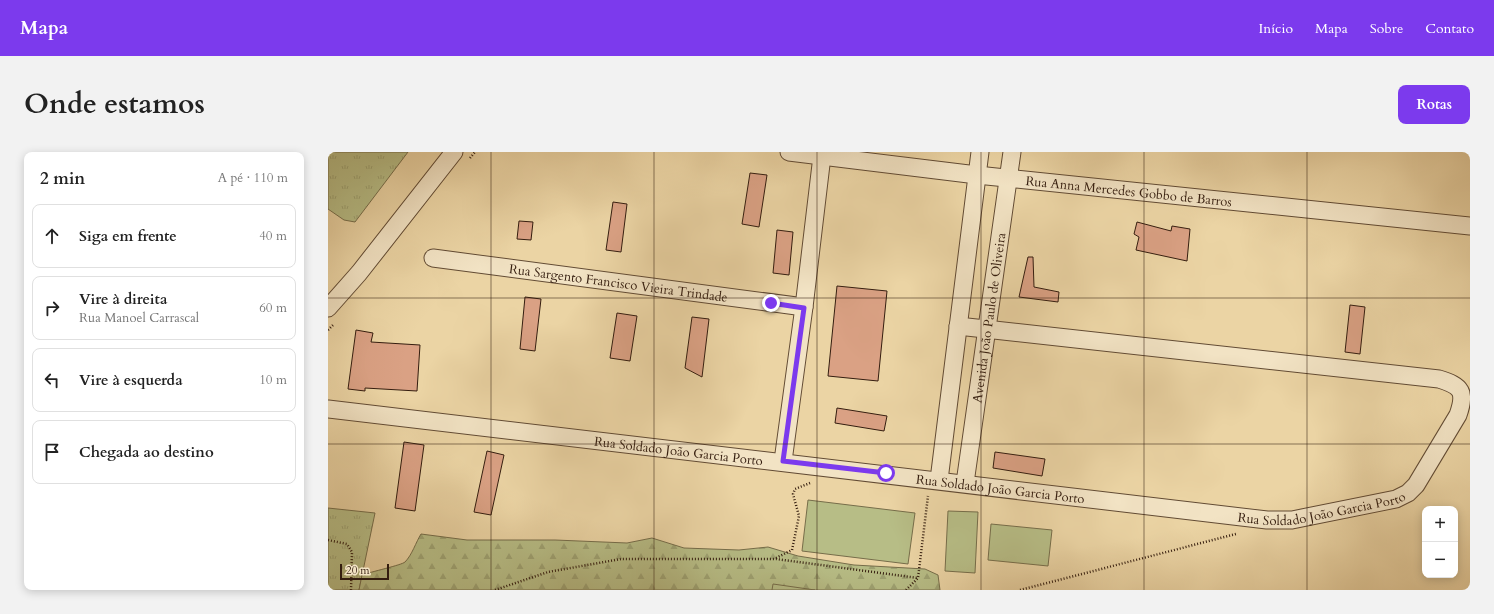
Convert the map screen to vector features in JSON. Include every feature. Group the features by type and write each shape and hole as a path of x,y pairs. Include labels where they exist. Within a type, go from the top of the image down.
{"street":[{"path":"328,308 359,273 454,152"},
{"name":"Rua Anna Mercedes Gobbo de Barros","path":"789,152 977,175 1470,226"},
{"name":"Avenida João Paulo de Oliveira","path":"935,479 958,326 980,152"},
{"name":"Avenida João Paulo de Oliveira","path":"965,483 1012,152"},
{"path":"783,461 804,308 822,156"},
{"name":"Rua Sargento Francisco Vieira Trindade","path":"433,258 804,308"},
{"name":"Rua Soldado João Garcia Porto","path":"328,408 935,479 1267,520 1292,520 1396,499 1416,485 1458,415 1462,402 1462,393 1458,387 1439,379 958,326"}],"path":[{"path":"906,590 918,578 935,479"},
{"path":"776,559 792,550 794,545 799,516 793,494 795,489 817,480"},
{"path":"1020,590 1239,533"},
{"path":"328,540 346,544 352,552 351,590"},
{"path":"495,590 548,572 621,559 776,559 918,578"}],"green space":[{"path":"328,152 408,152 355,222 344,220 328,209"},
{"path":"808,500 915,513 908,564 802,551"},
{"path":"328,508 375,513 359,590 328,590"},
{"path":"948,511 978,512 975,573 945,571"},
{"path":"991,524 1052,530 1048,566 988,560"},
{"path":"421,534 467,540 555,540 627,543 652,538 684,548 739,550 768,547 798,556 854,565 925,569 938,575 940,590 359,590 362,575 405,562"},
{"path":"773,584 815,590 772,590"}],"building":[{"path":"750,173 767,175 759,227 742,224"},
{"path":"613,202 627,204 621,252 606,250"},
{"path":"519,221 533,222 531,240 517,239"},
{"path":"1137,222 1171,231 1172,226 1190,229 1187,261 1136,250 1139,237 1134,234"},
{"path":"777,230 793,232 789,275 773,273"},
{"path":"1028,257 1033,257 1034,287 1059,292 1058,302 1019,297"},
{"path":"837,286 887,291 878,381 828,376"},
{"path":"525,297 541,299 535,351 520,349"},
{"path":"1350,305 1365,307 1360,354 1345,352"},
{"path":"617,313 637,316 630,361 610,358"},
{"path":"692,317 709,319 702,377 685,368"},
{"path":"356,330 373,333 371,342 420,345 417,391 365,388 365,391 348,389"},
{"path":"837,408 887,416 884,431 835,423"},
{"path":"404,442 424,445 415,511 395,508"},
{"path":"487,451 504,455 491,515 474,512"},
{"path":"995,452 1045,459 1042,476 993,468"}],"route":[{"path":"771,303 804,308 783,461 886,473"}]}
